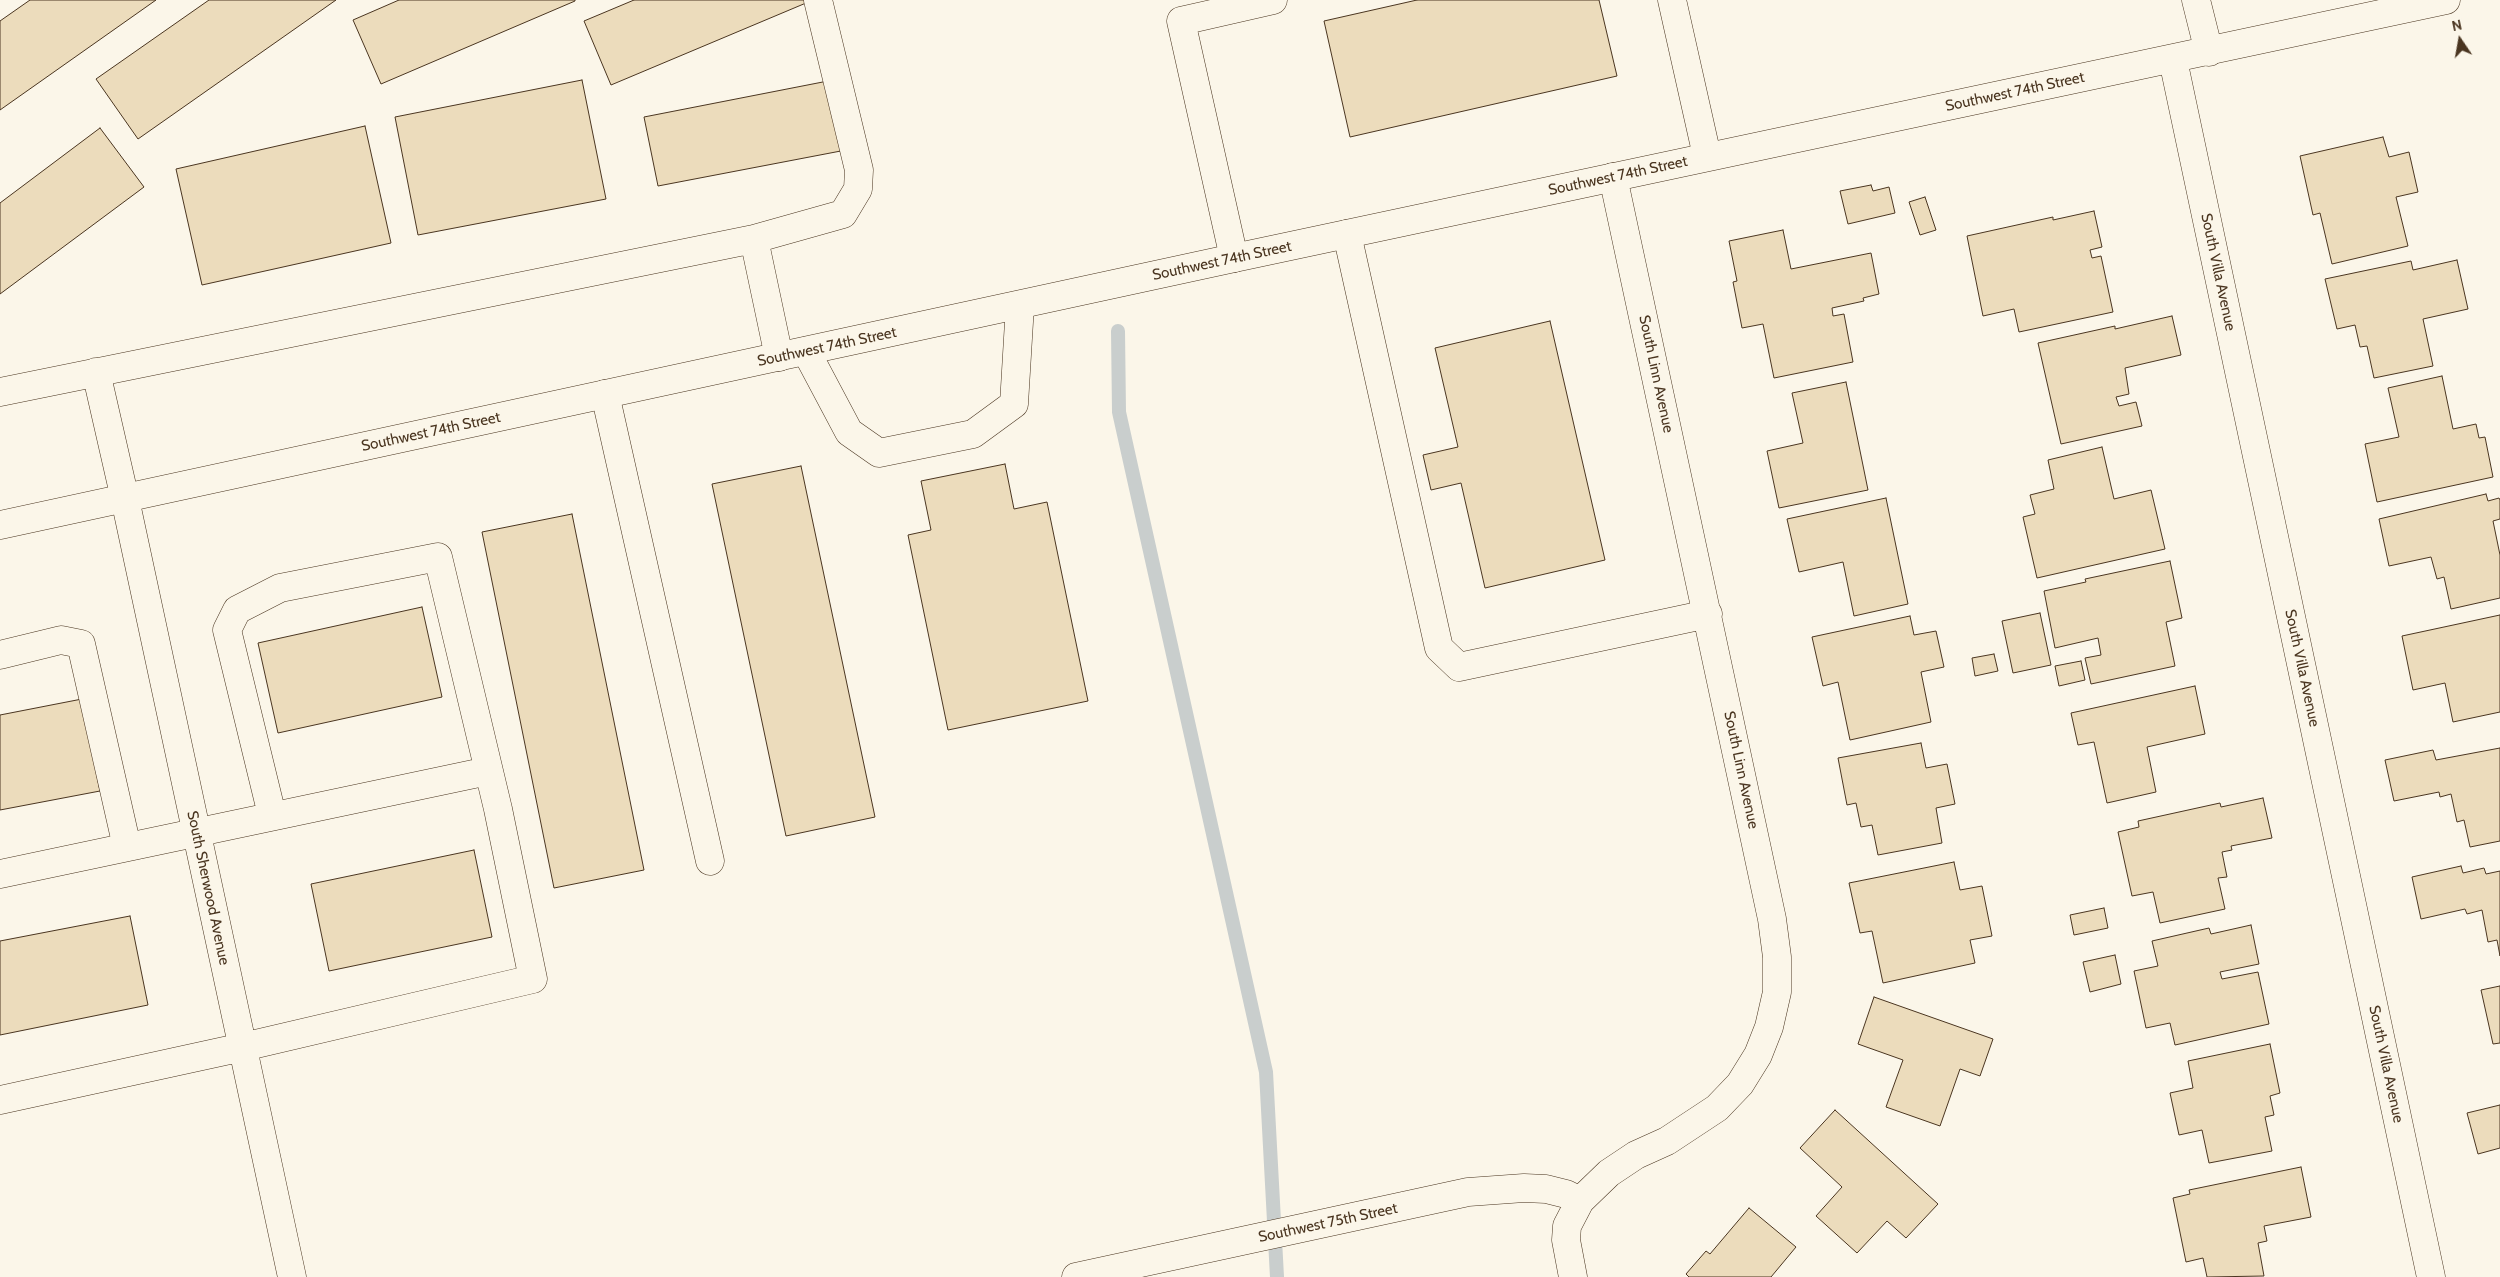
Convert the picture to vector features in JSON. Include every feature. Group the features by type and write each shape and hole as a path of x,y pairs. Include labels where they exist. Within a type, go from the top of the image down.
{"street":[{"path":"0,392 754,239 842,214 858,189 859,170 818,0"},
{"path":"1234,258 1181,21 1273,0"},
{"path":"1672,0 1707,156"},
{"path":"2196,0 2209,52"},
{"name":"Southwest 74th Street","path":"0,525 1707,156 2173,60 2446,0"},
{"name":"South Villa Avenue","path":"2173,60 2431,1277"},
{"name":"South Linn Avenue","path":"1573,1277 1566,1240 1567,1226 1580,1201 1603,1178 1636,1155 1667,1141 1717,1108 1740,1084 1758,1055 1769,1027 1778,992 1777,957 1772,919 1613,177"},
{"path":"1347,234 1439,648 1459,667 1708,614"},
{"path":"754,239 779,357"},
{"path":"806,351 849,432 879,453 973,434 1014,404 1020,306"},
{"name":"South Sherwood Avenue","path":"96,372 126,499 292,1277"},
{"path":"605,394 710,861"},
{"path":"0,1100 243,1047 533,978 488,771 438,557 280,588 237,610 227,630 272,815"},
{"path":"0,655 61,640 81,644 127,847"},
{"path":"0,874 197,833 272,815 488,771"},
{"name":"Southwest 75th Street","path":"1076,1277 1468,1192 1494,1189 1546,1189 1566,1194 1580,1201"}],"building":[{"path":"30,0 156,0 0,110 0,21"},
{"path":"209,0 336,0 138,139 96,79"},
{"path":"399,0 575,1 381,84 353,20"},
{"path":"634,0 805,0 806,3 611,85 584,21"},
{"path":"1417,0 1599,0 1617,76 1350,137 1324,21"},
{"path":"582,80 606,199 418,235 395,117"},
{"path":"833,80 846,150 658,186 644,117"},
{"path":"365,126 391,243 202,285 176,169"},
{"path":"100,128 144,187 0,294 0,203"},
{"path":"2383,137 2389,157 2409,152 2418,192 2396,197 2408,246 2332,264 2320,213 2313,215 2300,156"},
{"path":"1871,185 1873,191 1889,187 1895,213 1848,224 1840,191"},
{"path":"1925,197 1936,230 1920,235 1909,202"},
{"path":"2094,211 2102,247 2090,250 2092,258 2101,256 2113,312 2019,332 2014,309 1983,316 1967,236 2053,217 2053,220"},
{"path":"1783,230 1791,269 1871,253 1879,294 1863,298 1864,301 1832,308 1833,316 1844,314 1853,362 1774,378 1763,324 1742,328 1733,282 1737,281 1729,241"},
{"path":"2457,260 2468,309 2423,319 2433,366 2374,378 2367,346 2360,347 2355,325 2337,329 2325,279 2411,261 2413,270"},
{"path":"2172,316 2181,355 2125,368 2129,394 2116,397 2119,406 2136,402 2142,426 2061,444 2038,343"},
{"path":"1550,321 1605,560 1485,588 1461,483 1431,490 1423,455 1458,447 1435,348"},
{"path":"2442,376 2453,429 2476,424 2479,438 2485,437 2493,477 2377,502 2365,444 2399,437 2388,388"},
{"path":"1846,382 1868,490 1779,508 1767,451 1803,443 1792,393"},
{"path":"2102,447 2114,499 2151,490 2165,549 2037,578 2023,517 2035,514 2030,495 2054,489 2048,460"},
{"path":"1005,464 1014,509 1047,502 1088,701 948,730 908,535 931,530 921,481"},
{"path":"801,466 875,817 786,836 712,484"},
{"path":"2486,494 2488,501 2499,498 2500,500 2500,519 2493,521 2500,555 2500,598 2451,609 2444,577 2437,579 2431,557 2389,566 2379,519"},
{"path":"1886,498 1908,604 1854,616 1843,562 1799,572 1787,519"},
{"path":"572,514 644,870 554,888 482,532"},
{"path":"2170,561 2182,618 2166,622 2175,666 2091,684 2085,658 2101,655 2098,638 2055,648 2044,591 2086,582 2085,579"},
{"path":"422,607 442,697 278,733 258,643"},
{"path":"2040,613 2051,665 2013,673 2002,621"},
{"path":"2500,615 2500,712 2453,722 2445,683 2413,690 2402,636"},
{"path":"1910,616 1914,635 1936,631 1944,667 1921,672 1931,722 1850,740 1838,682 1823,686 1812,637"},
{"path":"1994,654 1998,671 1975,676 1972,658"},
{"path":"2081,661 2085,680 2059,686 2055,666"},
{"path":"2195,686 2205,734 2147,747 2156,792 2107,803 2094,742 2078,745 2071,713"},
{"path":"82,699 100,791 0,810 0,715"},
{"path":"1921,743 1926,768 1947,764 1955,804 1936,808 1942,843 1878,855 1872,825 1861,827 1856,803 1847,805 1838,758"},
{"path":"2500,748 2500,841 2470,847 2464,820 2457,822 2451,794 2440,797 2439,792 2394,801 2385,760 2433,750 2436,760"},
{"path":"2263,798 2272,838 2231,846 2232,850 2222,852 2227,877 2218,878 2225,909 2160,923 2153,892 2132,896 2118,832 2139,827 2138,821 2220,803 2221,807"},
{"path":"474,850 492,937 329,971 311,884"},
{"path":"1954,862 1960,890 1982,886 1992,936 1970,940 1975,963 1883,983 1872,931 1860,933 1849,883"},
{"path":"2461,866 2463,873 2484,868 2486,874 2500,871 2500,956 2497,940 2488,942 2482,910 2467,914 2465,909 2421,919 2412,877"},
{"path":"2104,908 2108,928 2074,935 2070,915"},
{"path":"130,916 148,1005 0,1035 0,941"},
{"path":"2251,925 2259,964 2220,972 2222,979 2258,972 2269,1024 2175,1045 2170,1023 2146,1028 2134,971 2158,966 2152,941 2209,928 2211,934"},
{"path":"2115,955 2121,984 2090,992 2083,962"},
{"path":"2500,986 2500,1043 2493,1044 2481,990"},
{"path":"1874,997 1993,1039 1980,1076 1960,1069 1940,1126 1886,1107 1903,1060 1858,1044"},
{"path":"2270,1044 2280,1093 2270,1096 2274,1115 2265,1117 2272,1151 2209,1163 2202,1130 2179,1135 2170,1093 2193,1088 2188,1061"},
{"path":"2500,1105 2500,1148 2478,1154 2467,1113"},
{"path":"1835,1110 1938,1204 1906,1238 1887,1221 1857,1253 1816,1216 1842,1187 1800,1148"},
{"path":"2301,1167 2311,1217 2264,1226 2267,1241 2258,1243 2264,1276 2207,1277 2203,1258 2186,1262 2173,1198 2190,1194 2189,1190"},
{"path":"1749,1208 1796,1247 1771,1277 1689,1277 1686,1274 1706,1251 1710,1254"}],"waterway":[{"path":"1118,331 1119,412 1266,1072 1277,1277"}]}
